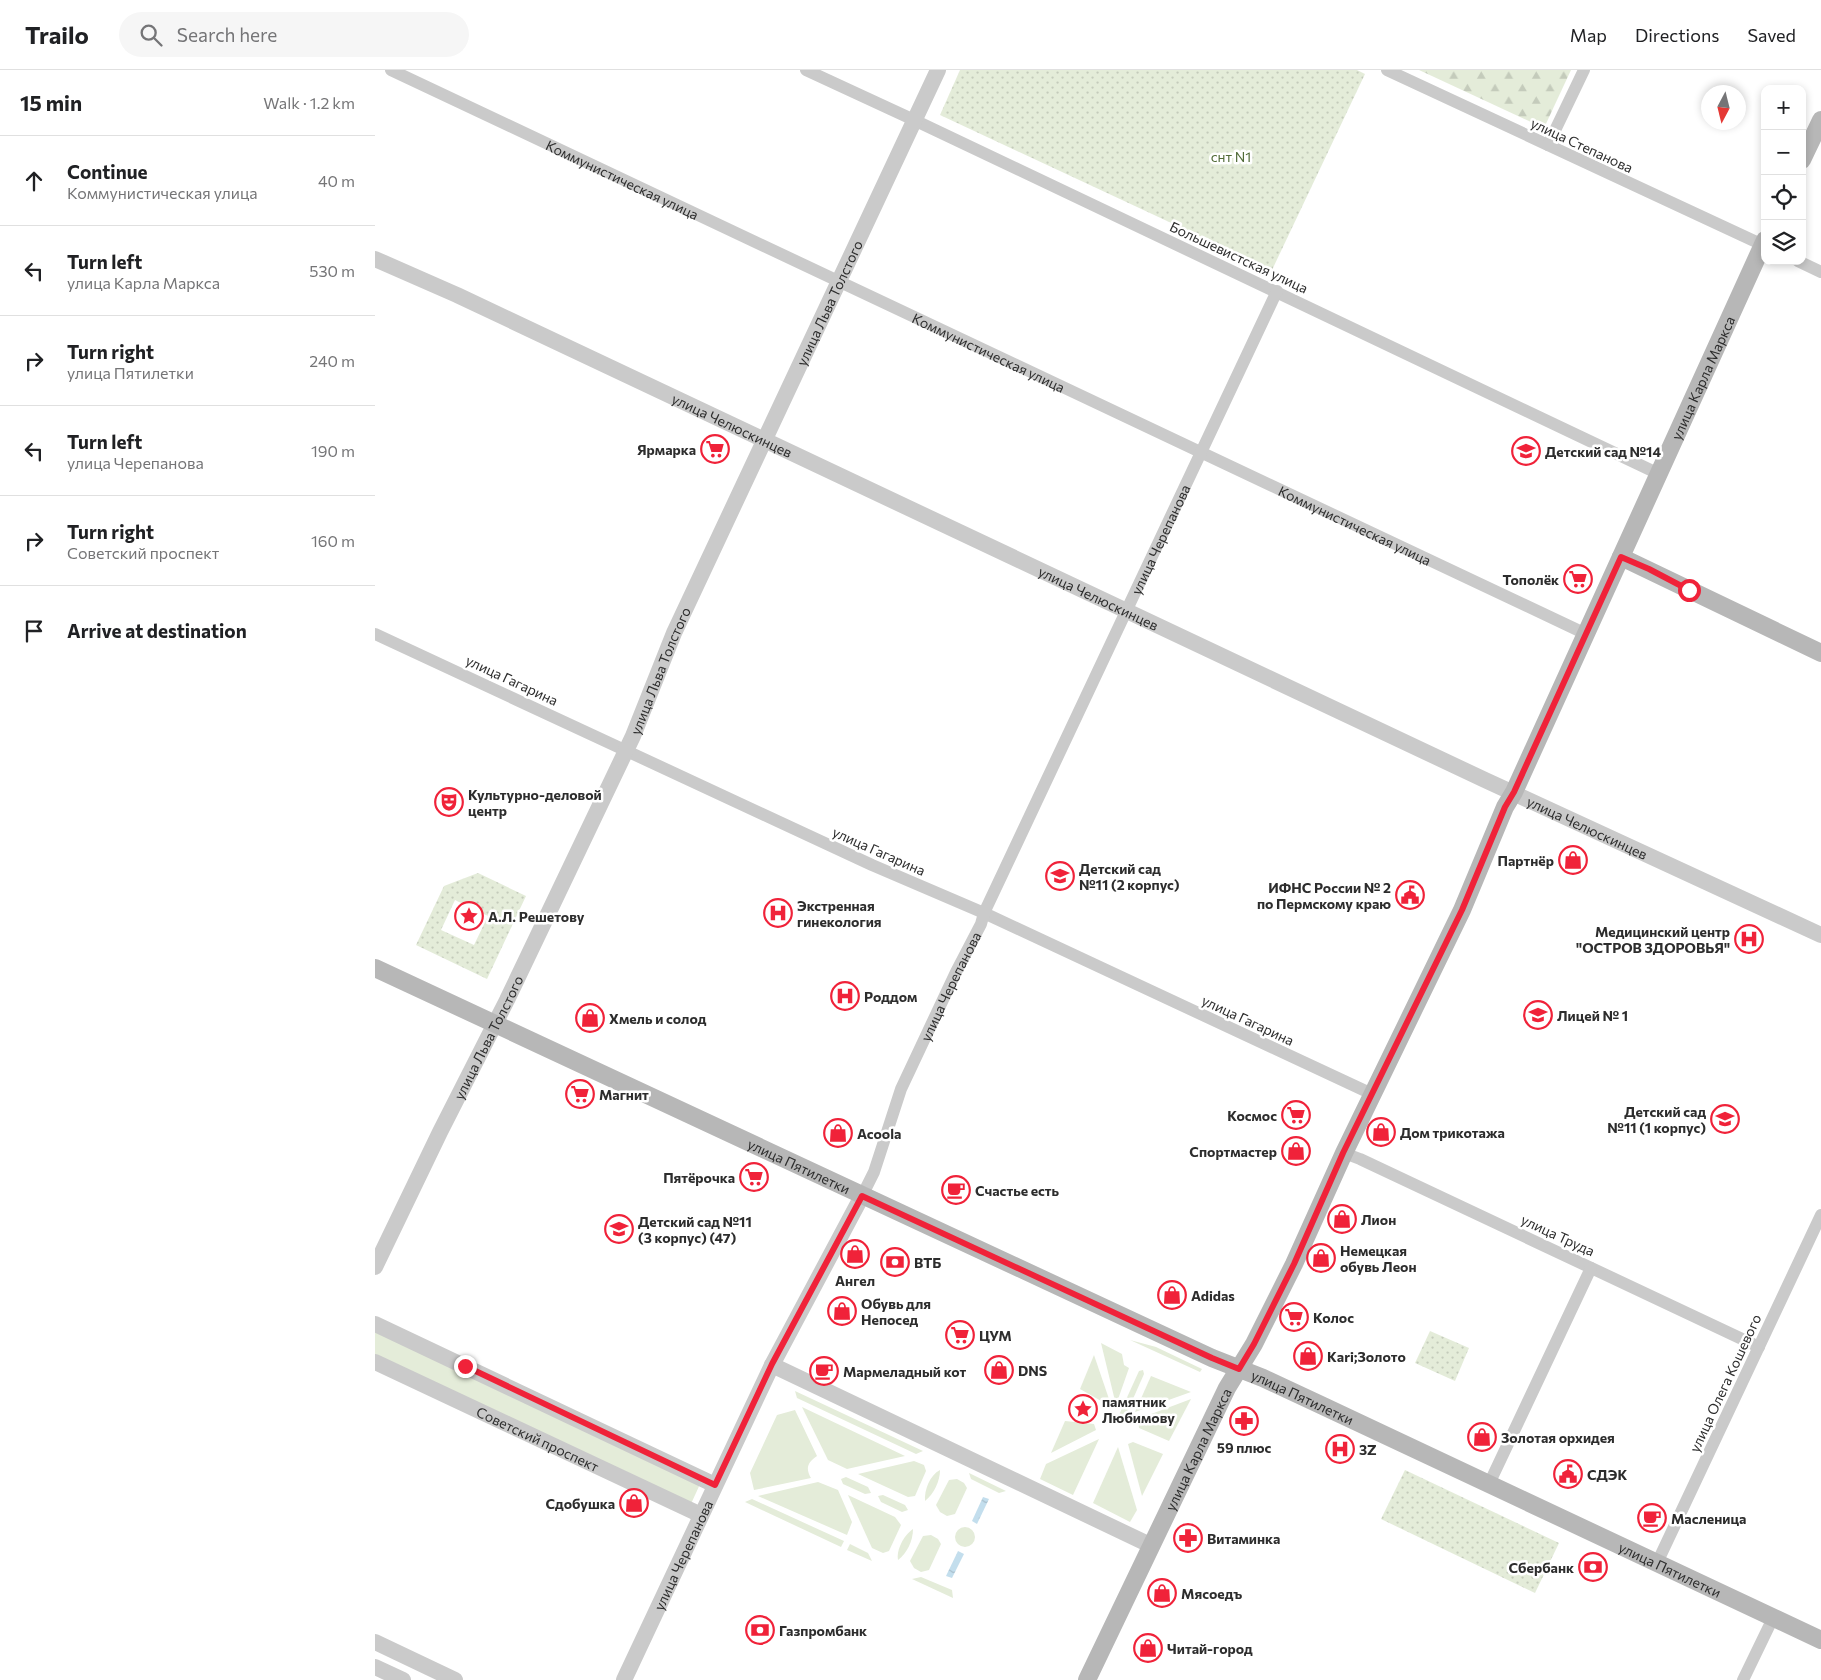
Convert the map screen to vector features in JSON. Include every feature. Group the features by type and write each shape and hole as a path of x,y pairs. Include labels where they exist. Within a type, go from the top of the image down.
{"main road":[{"path":"1806,152 1821,120"},
{"name":"улица Карла Маркса","path":"1087,1680 1227,1388 1254,1344 1294,1264 1343,1153 1462,910 1505,807 1514,792 1761,251"},
{"path":"1621,557 1821,653"},
{"name":"улица Пятилетки","path":"375,968 1203,1354 1306,1398 1821,1640"}],"street":[{"name":"Коммунистическая улица","path":"391,70 1586,634"},
{"name":"Большевистская улица","path":"805,70 1659,474"},
{"name":"улица Льва Толстого","path":"375,1267 431,1149 496,1024 626,750 674,633 938,70"},
{"name":"улица Степанова","path":"1387,70 1761,243"},
{"path":"1548,145 1584,70"},
{"name":"улица Челюскинцев","path":"375,259 457,295 1821,935"},
{"path":"1806,265 1821,272"},
{"name":"улица Черепанова","path":"624,1680 772,1364 874,1172 901,1089 956,972 981,924 984,913 1277,292"},
{"name":"улица Гагарина","path":"375,634 872,865 984,913 1372,1094"},
{"name":"улица Труда","path":"1343,1153 1360,1159 1759,1346"},
{"name":"улица Олега Кошевого","path":"1657,1563 1821,1215"},
{"path":"1489,1484 1591,1268"},
{"path":"375,1324 715,1485"},
{"name":"Советский проспект","path":"375,1362 701,1515"},
{"path":"772,1364 1150,1546"},
{"path":"1743,1680 1773,1618"},
{"path":"375,1642 455,1680"},
{"path":"375,1667 403,1680"}],"green space":[{"name":"снт N1","path":"960,70 1357,70 1365,74 1272,270 940,115"},
{"path":"1419,70 1571,70 1544,128"},
{"path":"478,873 526,896 487,979 416,945 444,886","holes":["455,900 488,916 474,945 441,930"]},
{"path":"375,1328 701,1482 690,1506 375,1357"},
{"path":"1430,1331 1469,1348 1455,1381 1415,1363"},
{"path":"1130,1340 1156,1347 1202,1369 1200,1372"},
{"path":"1101,1343 1122,1354 1124,1365 1129,1368 1116,1405"},
{"path":"1094,1355 1109,1399 1103,1402 1080,1389"},
{"path":"1143,1370 1144,1374 1125,1417 1121,1419 1119,1415 1139,1371"},
{"path":"1151,1376 1191,1392 1135,1412"},
{"path":"795,1391 923,1451 916,1454 797,1398"},
{"path":"1191,1399 1169,1441 1139,1428 1138,1419"},
{"path":"802,1407 905,1456 847,1469 828,1460"},
{"path":"795,1410 817,1456 808,1465 811,1478 754,1490 750,1473 777,1415"},
{"path":"1065,1421 1094,1424 1096,1430 1051,1453"},
{"path":"1099,1439 1073,1495 1040,1479 1046,1464"},
{"path":"1133,1442 1163,1454 1142,1496 1128,1444"},
{"path":"1118,1447 1137,1510 1130,1522 1093,1503"},
{"path":"914,1461 924,1465 926,1471 915,1496 908,1497 858,1474"},
{"path":"940,1470 936,1487 925,1501 928,1483 933,1475"},
{"path":"1405,1470 1559,1543 1535,1593 1381,1519"},
{"path":"969,1473 1006,1491 999,1493 971,1479"},
{"path":"846,1477 868,1487 871,1493 865,1494 843,1484 841,1479"},
{"path":"957,1479 964,1483 967,1488 955,1514 947,1516 940,1512 936,1505 949,1480"},
{"path":"818,1482 838,1490 852,1522 847,1535 758,1496"},
{"path":"848,1495 895,1517 901,1525 889,1551 883,1553 872,1548"},
{"path":"883,1495 905,1505 908,1510 902,1512 881,1502 878,1496"},
{"path":"752,1499 844,1541 841,1547 745,1502"},
{"path":"965,1527 972,1530 975,1537 972,1544 965,1547 958,1544 955,1537 958,1530"},
{"path":"913,1529 909,1546 898,1560 901,1543"},
{"path":"931,1535 938,1539 941,1544 929,1570 921,1572 914,1568 910,1561 923,1536"},
{"path":"850,1544 868,1553 872,1561 847,1550"},
{"path":"921,1577 952,1590 953,1598 912,1579"}],"water":[{"path":"983,1497 989,1499 977,1524 972,1521"},
{"path":"958,1551 964,1554 952,1578 946,1576"}],"place":[{"name":"Ярмарка","path":"715,449"},
{"name":"Детский сад №14","path":"1526,451"},
{"name":"Тополёк","path":"1578,579"},
{"name":"Культурно-деловой центр","path":"449,802"},
{"name":"Партнёр","path":"1573,860"},
{"name":"Детский сад №11 (2 корпус)","path":"1060,876"},
{"name":"ИФНС России № 2 по Пермскому краю","path":"1410,895"},
{"name":"Экстренная гинекология","path":"778,913"},
{"name":"А.Л. Решетову","path":"469,916"},
{"name":"Медицинский центр \"ОСТРОВ ЗДОРОВЬЯ\"","path":"1749,939"},
{"name":"Роддом","path":"845,996"},
{"name":"Лицей № 1","path":"1538,1015"},
{"name":"Хмель и солод","path":"590,1018"},
{"name":"Магнит","path":"580,1094"},
{"name":"Космос","path":"1296,1115"},
{"name":"Детский сад №11 (1 корпус)","path":"1725,1119"},
{"name":"Дом трикотажа","path":"1381,1132"},
{"name":"Acoola","path":"838,1133"},
{"name":"Спортмастер","path":"1296,1151"},
{"name":"Пятёрочка","path":"754,1177"},
{"name":"Счастье есть","path":"956,1190"},
{"name":"Лион","path":"1342,1219"},
{"name":"Детский сад №11 (3 корпус) (47)","path":"619,1229"},
{"name":"Ангел","path":"855,1254"},
{"name":"Немецкая обувь Леон","path":"1321,1258"},
{"name":"ВТБ","path":"895,1262"},
{"name":"Adidas","path":"1172,1295"},
{"name":"Обувь для Непосед","path":"842,1311"},
{"name":"Колос","path":"1294,1317"},
{"name":"ЦУМ","path":"960,1335"},
{"name":"Kari;Золото","path":"1308,1356"},
{"name":"DNS","path":"999,1370"},
{"name":"Мармеладный кот","path":"824,1371"},
{"name":"памятник Любимову","path":"1083,1409"},
{"name":"59 плюс","path":"1244,1421"},
{"name":"Золотая орхидея","path":"1482,1437"},
{"name":"3Z","path":"1340,1449"},
{"name":"СДЭК","path":"1568,1474"},
{"name":"Сдобушка","path":"634,1503"},
{"name":"Масленица","path":"1652,1518"},
{"name":"Витаминка","path":"1188,1538"},
{"name":"Сбербанк","path":"1593,1567"},
{"name":"Мясоедъ","path":"1162,1593"},
{"name":"Газпромбанк","path":"760,1630"},
{"name":"Читай-город","path":"1148,1648"}],"route":[{"path":"465,1366 715,1485 772,1364 862,1196 1239,1369 1254,1344 1294,1264 1343,1153 1462,910 1505,807 1514,792 1621,557 1689,590"}]}
